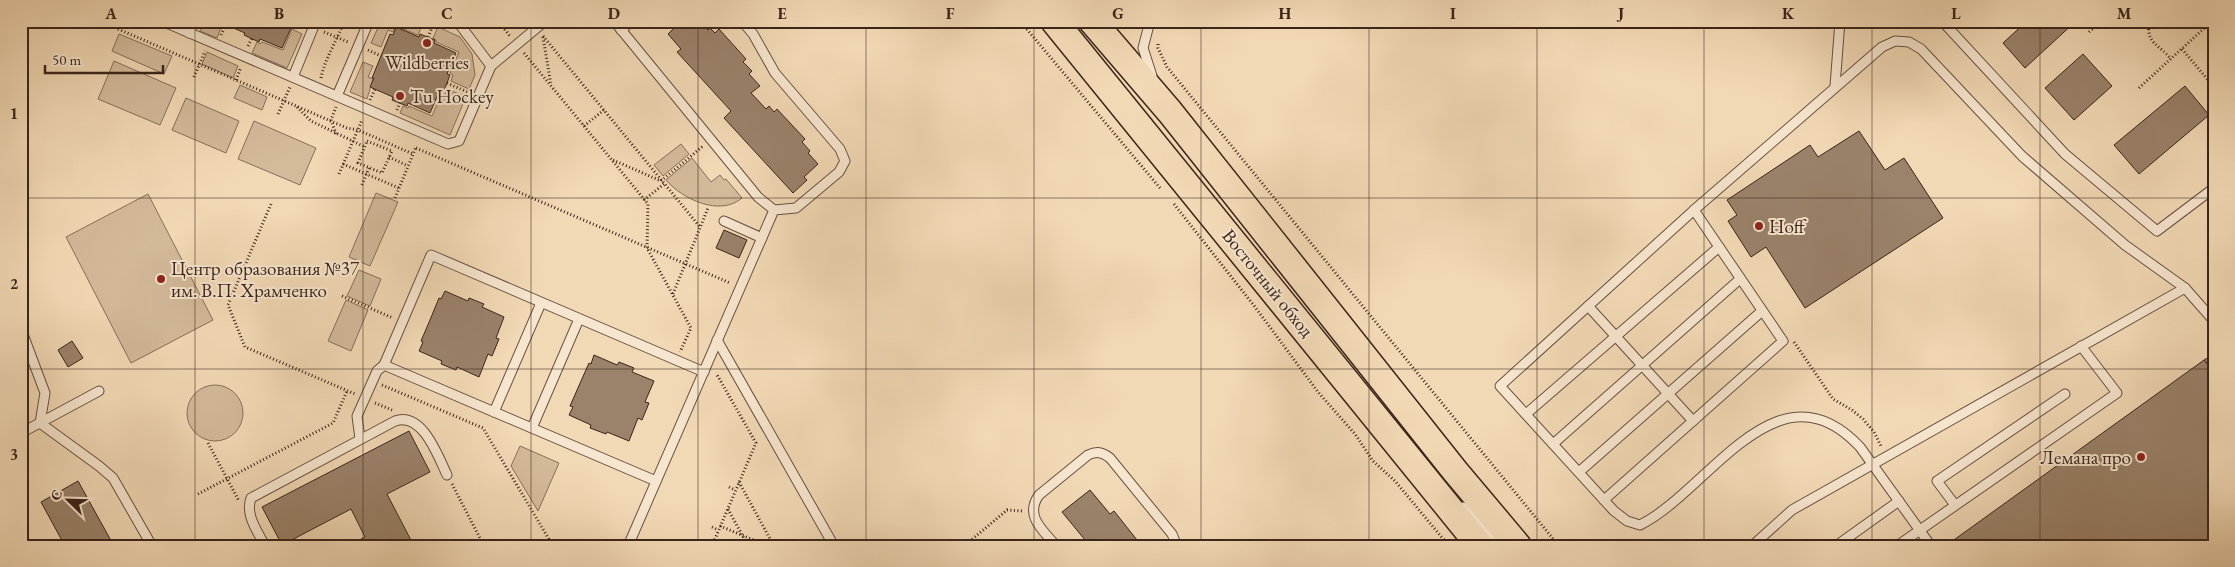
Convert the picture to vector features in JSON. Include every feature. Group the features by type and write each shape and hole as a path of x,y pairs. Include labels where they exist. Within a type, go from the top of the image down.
{"main road":[{"name":"Восточный обход","path":"1054,21 1480,546"},
{"name":"Восточный обход","path":"1092,21 1170,112 1510,541"}],"lane":[{"path":"162,21 448,144 458,141 491,66 545,21"},
{"path":"189,33 194,21"},
{"path":"339,97 369,21"},
{"path":"457,21 491,66"},
{"path":"614,21 758,197 774,210 796,208 839,172 845,161 844,155 775,73 754,34 742,21"},
{"path":"621,30 632,21"},
{"path":"1150,21 1143,48 1150,72 1170,112"},
{"path":"1835,86 1840,21"},
{"path":"1942,21 2065,155 2157,231 2214,188"},
{"path":"292,77 315,24"},
{"path":"1931,546 1848,434 1828,422 1806,417 1778,420 1749,435 1666,509 1640,525 1627,521 1604,500 1500,386 1694,210 1835,86 1882,47 1895,41 1909,42 1921,49 2015,149 2070,199 2125,245 2185,288 2214,321"},
{"path":"628,546 774,210"},
{"path":"1604,500 1782,341 1694,210"},
{"path":"724,222 762,238"},
{"path":"1526,414 1718,247"},
{"path":"360,439 358,416 377,371 384,365 431,255 704,372"},
{"path":"1553,444 1740,278"},
{"path":"1752,546 1792,510 2185,288"},
{"path":"494,412 541,303"},
{"path":"1588,306 1693,421"},
{"path":"1579,472 1762,311"},
{"path":"532,428 579,319"},
{"path":"21,329 44,393 40,423"},
{"path":"717,340 834,546"},
{"path":"1897,546 2117,393 2081,346"},
{"path":"384,365 656,481"},
{"path":"21,433 100,391"},
{"path":"1954,505 1937,481 2065,394"},
{"path":"266,546 249,514 248,506 258,492 394,421 403,420 423,430 447,475"},
{"path":"40,423 113,478 152,546"},
{"path":"1056,546 1035,520 1032,512 1033,503 1039,495 1095,451 1103,453 1110,458 1172,534 1177,546"},
{"path":"1417,467 1474,517 1510,541"},
{"path":"1836,546 1899,501"}],"path":[{"path":"319,89 324,64 338,38 344,21"},
{"path":"428,37 435,21"},
{"path":"498,21 648,204 647,248 690,328 676,360"},
{"path":"1020,21 1164,192"},
{"path":"2089,32 2101,21"},
{"path":"2163,21 2148,21 2148,31 2151,40 2164,50 2171,59"},
{"path":"2139,88 2212,21"},
{"path":"315,24 338,38 358,46"},
{"path":"536,28 700,228"},
{"path":"118,29 294,105 414,154"},
{"path":"543,36 552,87"},
{"path":"1158,40 1158,48 1167,67 1559,546"},
{"path":"194,77 209,41"},
{"path":"2182,49 2214,87"},
{"path":"375,53 381,56"},
{"path":"278,114 292,77"},
{"path":"447,84 478,96"},
{"path":"338,174 375,89"},
{"path":"336,135 330,120 339,97"},
{"path":"294,105 311,121 336,135 365,147"},
{"path":"584,126 604,110"},
{"path":"395,198 422,133"},
{"path":"644,200 711,139"},
{"path":"378,145 381,140"},
{"path":"367,141 378,145 392,151 382,173 358,163 367,141"},
{"path":"416,148 740,288"},
{"path":"389,157 408,166"},
{"path":"611,159 663,182"},
{"path":"343,164 399,188"},
{"path":"362,185 369,168"},
{"path":"1170,200 1255,307 1318,392 1355,434 1373,461 1395,481 1449,546"},
{"path":"271,204 228,305 245,347 399,413 403,420"},
{"path":"672,294 708,208"},
{"path":"342,296 402,322"},
{"path":"709,360 756,443 712,546"},
{"path":"372,381 483,428 553,546"},
{"path":"198,494 333,424 347,391"},
{"path":"1833,399 1841,402 1863,419 1874,432 1882,447"},
{"path":"208,443 238,500 248,506"},
{"path":"447,475 484,546"},
{"path":"739,482 774,546"},
{"path":"729,487 736,490"},
{"path":"728,508 748,546"},
{"path":"964,546 1007,510 1032,512"},
{"path":"720,526 768,546"},
{"path":"712,528 718,530"}],"shaded area":[{"path":"204,21 220,21 219,24 222,25 217,38 200,31"},
{"path":"381,21 424,21 418,35 396,26 393,32 388,30 381,47 371,43"},
{"path":"438,27 460,37 472,54 475,75 469,89 451,81 453,75 450,73 459,52 436,42 433,38"},
{"path":"292,29 302,34 287,68 252,53 257,42 283,50"},
{"path":"119,34 172,56 164,74 112,51"},
{"path":"207,52 238,66 233,78 202,64"},
{"path":"114,61 176,88 160,125 98,99"},
{"path":"363,62 373,66 368,77 373,79 367,99 350,92"},
{"path":"240,85 267,97 262,110 234,98"},
{"path":"447,89 466,97 450,135 400,113 403,106 408,108 409,106 432,116 441,95 444,96"},
{"path":"186,98 239,121 226,153 172,130"},
{"path":"254,121 316,148 300,185 238,159"},
{"path":"681,144 689,154 663,176 654,165"},
{"path":"692,158 711,182 720,175 724,180 726,179 742,198 723,206 713,206 691,199 673,187 666,180"},
{"path":"376,193 398,202 370,266 349,257"},
{"path":"148,194 213,320 131,363 66,237"},
{"path":"359,270 381,279 370,306 347,296"},
{"path":"346,300 368,310 351,351 328,341"},
{"path":"210,385 220,385 235,393 241,402 243,413 241,424 235,433 220,441 210,441 199,436 192,429 187,418 187,408 192,397 199,390"},
{"path":"520,446 559,463 538,511 511,466"}],"building":[{"path":"223,21 298,21 295,27 292,26 282,48 260,39 259,42 244,35 245,33 222,23"},
{"path":"681,21 700,21 708,30 710,28 715,33 719,29 746,59 743,62 752,71 749,74 760,86 751,93 766,109 769,106 774,112 777,109 805,139 802,142 810,151 808,153 818,164 804,177 807,180 793,193 724,118 731,111 677,52 681,49 668,34"},
{"path":"2027,21 2076,21 2025,68 2003,43"},
{"path":"396,27 419,37 420,34 435,40 434,43 456,53 447,74 450,75 447,83 443,92 440,90 430,113 408,103 407,106 392,100 393,97 370,87 390,34 393,35"},
{"path":"2083,54 2112,86 2074,120 2045,88"},
{"path":"2185,86 2209,115 2139,174 2114,145"},
{"path":"1859,131 1885,170 1904,158 1943,218 1805,308 1766,247 1751,257 1728,221 1737,215 1727,200 1810,145 1818,157"},
{"path":"724,230 747,240 739,258 716,248"},
{"path":"445,291 468,301 469,298 484,304 482,307 504,317 496,338 499,339 492,356 488,354 479,377 457,367 456,370 441,364 442,361 419,351 423,342 421,341 439,298 441,299"},
{"path":"72,341 83,358 68,367 58,350"},
{"path":"2214,354 2214,373 2204,360"},
{"path":"594,355 617,365 619,362 634,368 632,372 654,381 645,402 649,403 642,420 638,418 629,441 607,432 606,434 590,428 591,425 569,415 573,407 570,406"},
{"name":"Лемана про","path":"2204,360 2214,373 2214,546 1954,546 1951,542"},
{"path":"409,431 430,472 387,494 414,546 348,546 365,537 351,509 282,545 262,507"},
{"path":"78,481 114,546 65,546 41,502"},
{"path":"1090,490 1110,514 1114,511 1137,540 1134,543 1136,546 1090,546 1062,512"}],"place":[{"name":"Wildberries","path":"427,43"},
{"name":"Tu Hockey","path":"400,96"},
{"name":"Hoff","path":"1759,226"},
{"name":"Центр образования №37 им. В.П. Храмченко","path":"161,279"},
{"name":"Лемана про","path":"2141,457"}]}
